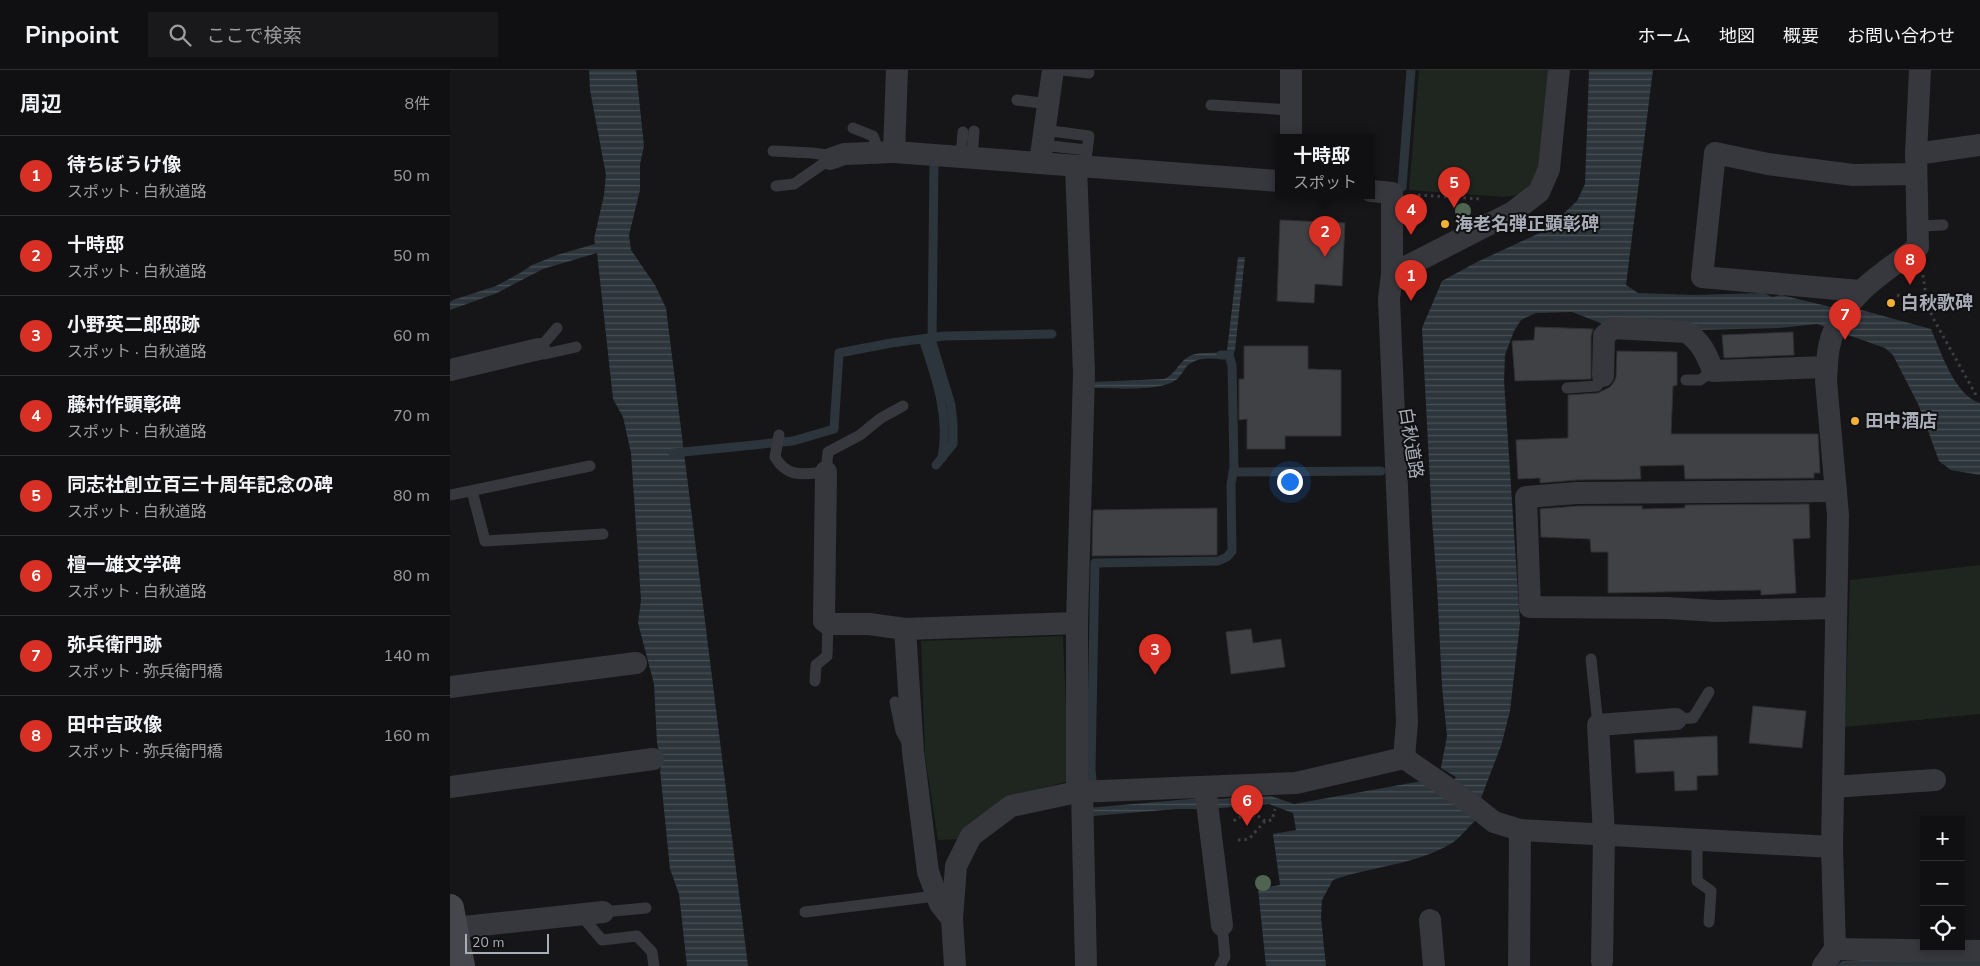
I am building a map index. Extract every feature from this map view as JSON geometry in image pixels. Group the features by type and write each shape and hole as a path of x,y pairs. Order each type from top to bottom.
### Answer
{"street":[{"path":"886,152 897,70"},
{"path":"1042,146 1053,70"},
{"path":"1291,70 1291,134"},
{"path":"1392,274 1512,212 1539,192 1549,169 1559,70"},
{"path":"1920,70 1916,164 1918,237 1855,296 1833,331 1827,367 1826,381 1838,515 1829,957 1980,951"},
{"path":"1855,296 1702,277 1715,153 1768,164 1853,175 1916,164 1980,145"},
{"path":"833,158 844,154 886,152 967,157 1042,146 1083,161 1275,181"},
{"path":"1083,161 1084,372 1077,623 1086,966"},
{"name":"白秋道路","path":"1382,192 1392,274 1388,299 1407,722 1404,758"},
{"path":"1603,376 1604,336 1613,328 1686,332 1694,337 1704,349 1713,371 1827,367"},
{"path":"450,370 538,348"},
{"path":"826,472 824,621 828,624 869,624 905,629 1077,623"},
{"path":"1836,491 1577,494 1526,497 1530,607 1658,608 1716,611 1836,608"},
{"path":"905,629 913,752 928,872 940,904 952,919"},
{"path":"450,687 636,663"},
{"path":"1602,961 1604,835 1598,725 1676,719"},
{"path":"955,966 952,919 956,866 971,836 1011,806 1080,792 1296,783 1404,758 1494,822 1520,830 1832,847"},
{"path":"450,787 653,759"},
{"path":"1833,787 1935,780"},
{"path":"1205,787 1222,925"},
{"path":"1518,966 1520,830"},
{"path":"461,966 452,918 603,912"},
{"path":"1430,920 1434,966"}],"lane":[{"path":"1062,70 1089,73"},
{"path":"1017,100 1049,104"},
{"path":"1212,106 1291,110"},
{"path":"853,128 873,136 886,152"},
{"path":"967,157 969,132"},
{"path":"1042,146 1089,136 1083,161"},
{"path":"773,151 812,152 833,158"},
{"path":"776,186 794,184 833,158"},
{"path":"1918,237 1943,225"},
{"path":"557,328 538,348 545,354 576,347"},
{"path":"1686,380 1700,380 1713,371"},
{"path":"1567,388 1597,386 1603,376"},
{"path":"780,435 775,457 781,467 792,473 826,472 828,452 860,435 881,418 903,406"},
{"path":"450,495 590,466"},
{"path":"472,491 485,541 603,534"},
{"path":"815,681 816,665 828,656 828,624"},
{"path":"1591,659 1598,725"},
{"path":"1676,719 1693,718 1709,692"},
{"path":"895,702 901,731 913,752"},
{"path":"1697,840 1697,881 1711,891 1709,922"},
{"path":"805,912 936,896"},
{"path":"603,912 646,908"},
{"path":"580,914 602,940 637,936 652,952 654,966"},
{"path":"1220,966 1225,957 1222,925"}],"path":[{"path":"1382,192 1528,202"},
{"path":"1918,237 1927,304 1976,395 1980,396"},
{"path":"1894,294 1927,304"},
{"path":"1228,827 1238,817 1257,814 1265,820"}],"shaded area":[{"path":"589,70 636,70 644,146 640,164 640,190 629,235 631,250 655,285 666,308 748,966 687,966 679,894 670,869 660,770 662,764 657,743 654,684 638,623 641,600 631,453 623,417 613,399 597,253 543,269 497,293 450,310 450,302 453,300 496,286 532,265 557,255 595,244 594,239 604,195 606,175 590,90"},
{"path":"1419,70 1552,70 1541,168 1524,194 1504,197 1409,190"},
{"path":"1589,70 1653,70 1626,285 1638,293 1694,295 1764,293 1772,297 1781,295 1831,307 1843,305 1931,329 1944,361 1956,383 1971,399 1980,403 1980,475 1951,470 1939,461 1919,406 1893,355 1885,348 1817,324 1779,328 1693,330 1611,327 1572,312 1536,313 1521,320 1514,331 1505,355 1504,380 1520,623 1510,711 1501,746 1481,798 1471,812 1475,821 1455,841 1424,856 1333,880 1322,900 1321,918 1326,966 1266,966 1258,889 1280,885 1273,834 1296,830 1293,813 1269,804 1092,816 1096,966 1087,808 1202,798 1220,799 1271,796 1294,804 1422,781 1444,795 1456,777 1441,768 1447,736 1442,687 1422,328 1442,281 1477,262 1546,230 1577,201 1585,184"},
{"path":"1238,257 1245,257 1235,350 1232,358 1201,359 1189,365 1176,380 1159,386 1147,388 1092,388 1091,382 1164,379 1171,375 1192,355 1227,351"},
{"path":"1980,565 1980,714 1845,727 1850,580"},
{"path":"1063,636 1069,781 1010,796 957,839 938,840 925,756 921,641"},
{"path":"1842,961 1980,961 1980,966 1836,966"}],"building":[{"path":"1280,220 1345,223 1342,286 1315,284 1314,303 1277,301"},
{"path":"1535,327 1593,329 1591,336 1591,379 1515,381 1512,341 1534,340"},
{"path":"1793,332 1794,355 1724,358 1722,335"},
{"path":"1244,346 1308,346 1308,369 1341,370 1341,436 1285,436 1285,449 1247,449 1247,419 1239,420 1239,379 1244,379"},
{"path":"1617,351 1677,352 1677,385 1673,386 1671,434 1818,434 1820,473 1814,473 1814,478 1685,479 1684,465 1640,466 1641,479 1577,480 1540,483 1540,478 1518,479 1516,440 1568,438 1568,395 1598,393 1610,387 1616,377"},
{"path":"1809,504 1810,538 1793,539 1796,593 1761,595 1761,590 1608,593 1608,552 1591,552 1590,539 1541,537 1540,509 1578,506 1642,506 1642,509 1685,508 1685,505"},
{"path":"1217,508 1217,555 1092,556 1093,510"},
{"path":"1251,629 1253,643 1281,639 1285,667 1231,674 1226,632"},
{"path":"1753,706 1806,711 1802,748 1749,743"},
{"path":"1717,736 1718,775 1697,776 1697,790 1675,791 1674,771 1636,773 1634,740"}],"waterway":[{"path":"1402,187 1411,70"},
{"path":"934,162 932,342 951,405 953,424 953,444 936,465"},
{"path":"673,453 793,441 834,429 839,353 891,343 944,336 1052,334"},
{"path":"923,339 933,368 943,412 944,443 942,458"},
{"path":"1092,780 1095,563 1218,561 1227,557 1232,551 1231,484 1234,467 1232,365 1229,355 1221,355"},
{"path":"1233,472 1381,471"}],"place":[{"name":"同志社創立百三十周年記念の碑","path":"1454,208"},
{"name":"海老名弾正顕彰碑","path":"1445,224"},
{"name":"藤村作顕彰碑","path":"1411,235"},
{"name":"十時邸","path":"1325,257"},
{"name":"田中吉政像","path":"1910,285"},
{"name":"待ちぼうけ像","path":"1411,301"},
{"name":"白秋歌碑","path":"1891,303"},
{"name":"弥兵衛門跡","path":"1845,340"},
{"name":"田中酒店","path":"1855,421"},
{"name":"小野英二郎邸跡","path":"1155,675"},
{"name":"檀一雄文学碑","path":"1247,826"}]}
